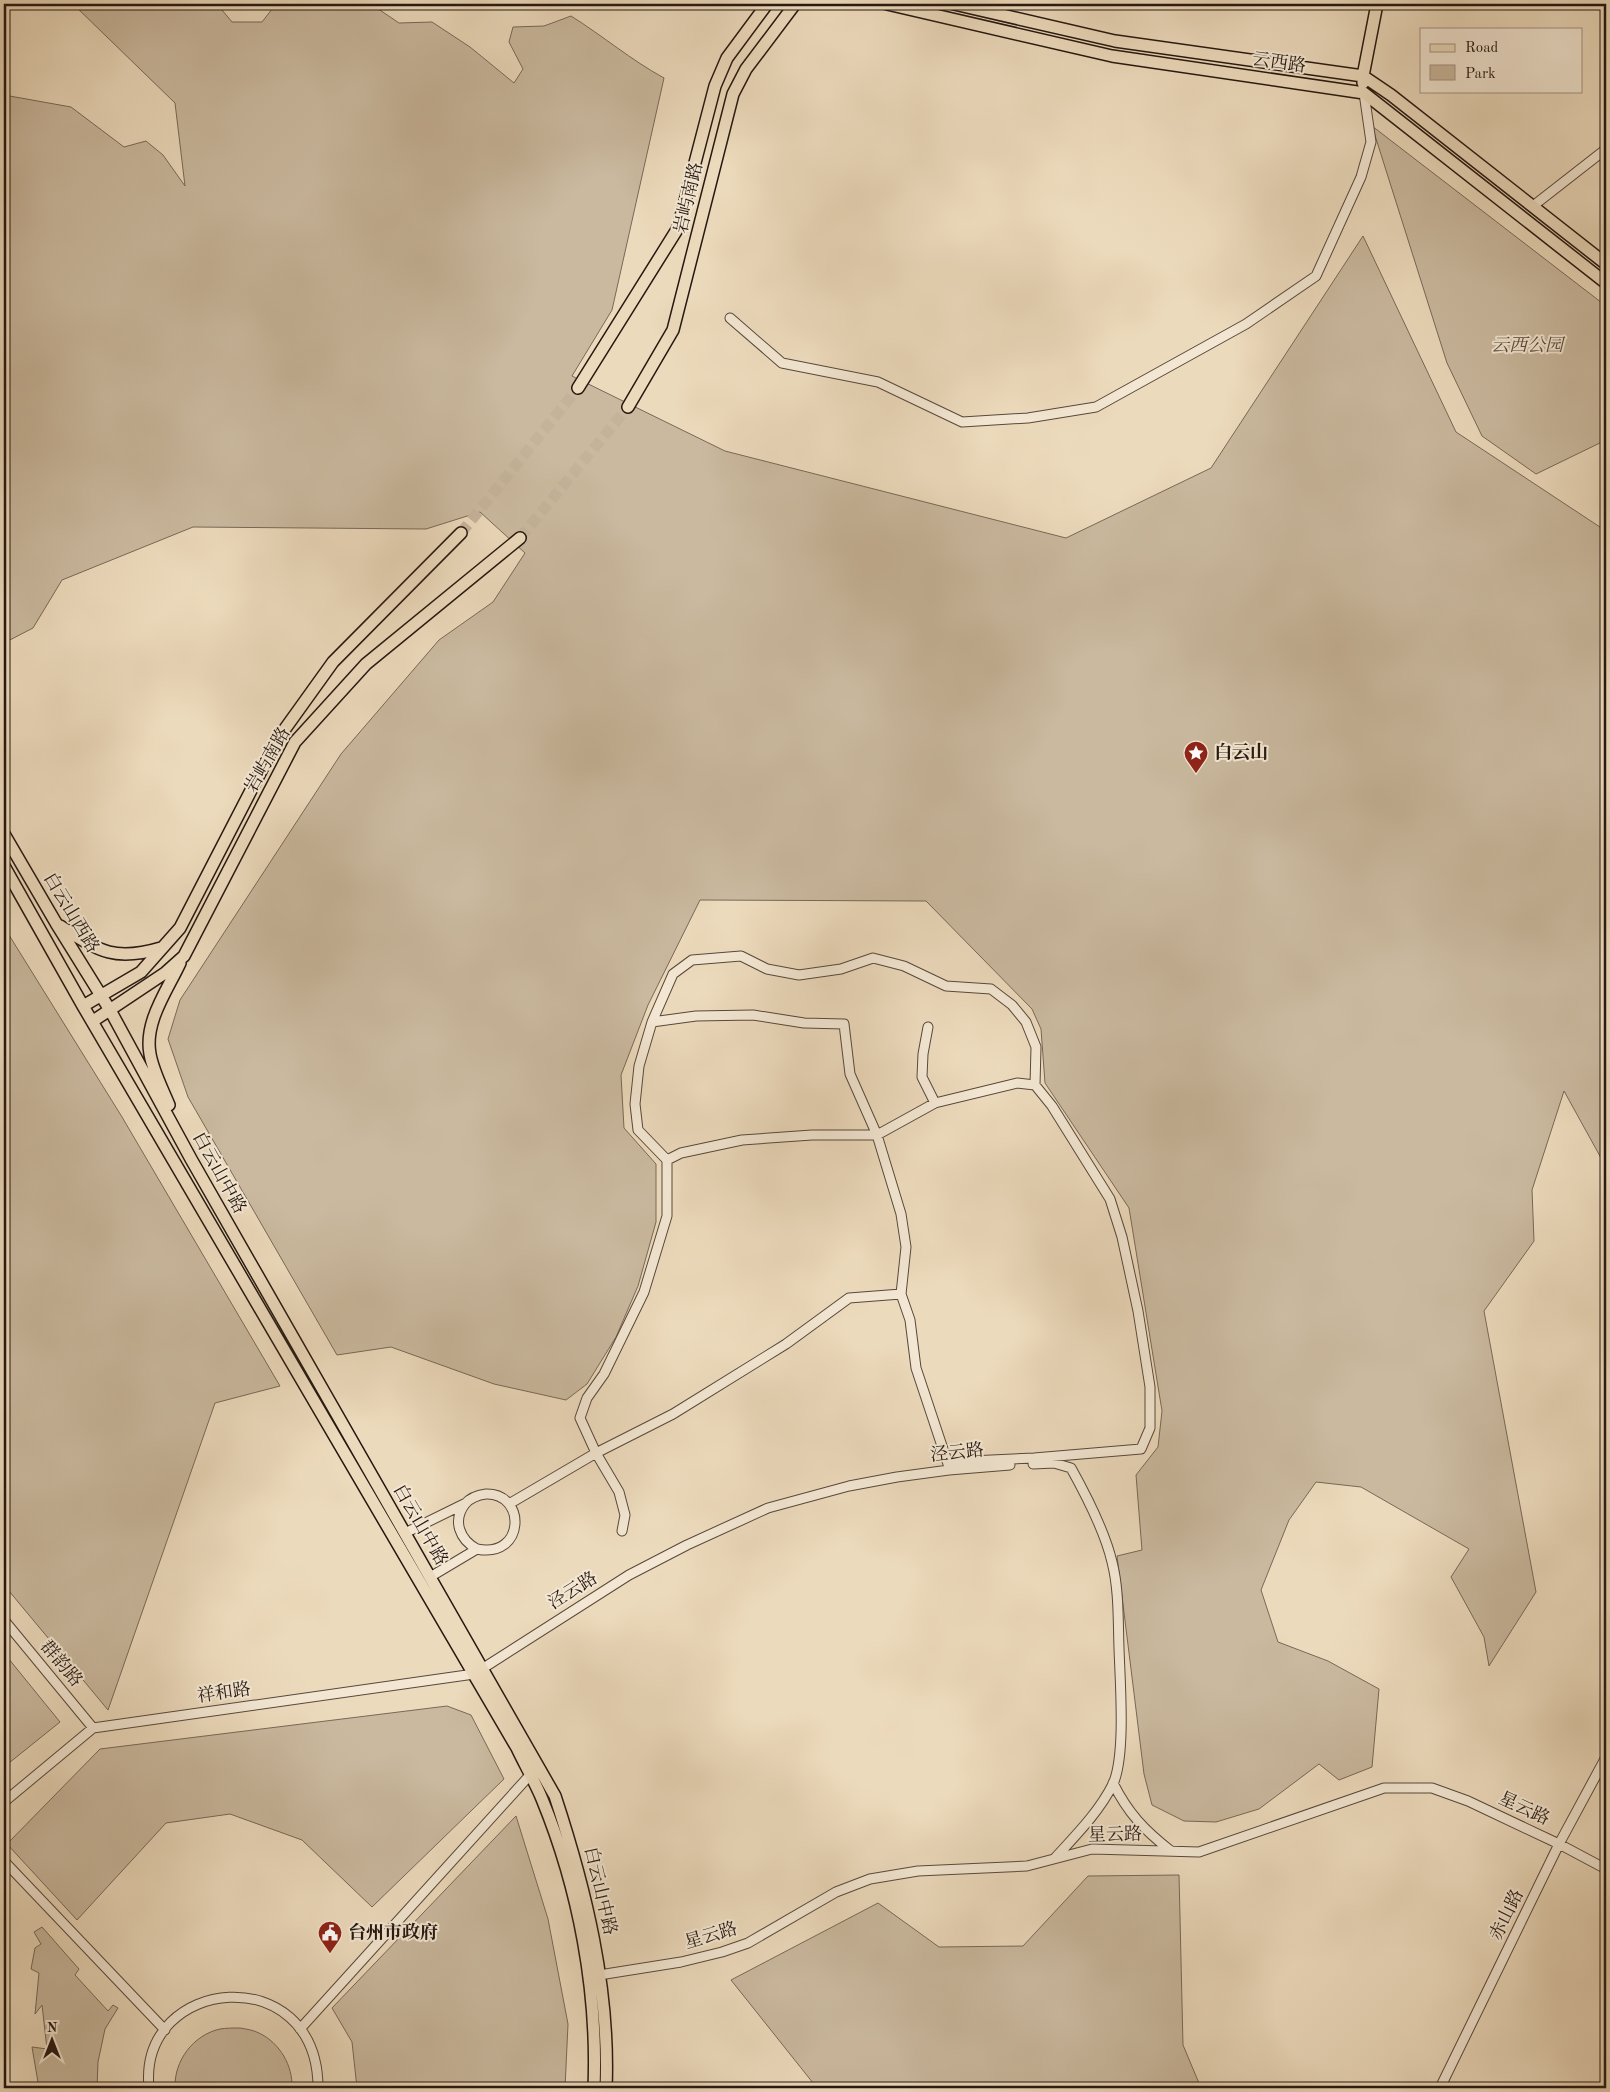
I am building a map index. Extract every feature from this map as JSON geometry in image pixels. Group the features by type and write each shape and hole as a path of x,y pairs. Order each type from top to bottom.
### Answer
{"main road":[{"name":"岩屿南路","path":"578,388 678,228 715,86 726,58 767,4"},
{"name":"岩屿南路","path":"628,407 673,330 733,94 746,69 795,4"},
{"name":"云西路","path":"887,4 1112,56 1364,93 1606,283"},
{"name":"云西路","path":"954,4 1115,41 1363,76 1391,95 1606,264"},
{"path":"1364,93 1363,76 1377,4"},
{"name":"岩屿南路","path":"84,1006 141,972 180,928 277,740 296,711 333,662 461,533"},
{"name":"岩屿南路","path":"93,1021 165,973 184,956 295,742 366,664 520,538"},
{"name":"白云山西路","path":"4,834 110,1010"},
{"name":"白云山西路","path":"4,866 93,1021"},
{"path":"56,923 92,947 107,953 123,955 142,954 162,948"},
{"path":"184,956 156,1012 149,1037 154,1069 191,1160"},
{"name":"白云山中路","path":"110,1010 191,1160 430,1577 542,1799 565,1866 585,1945 592,2021 594,2088"},
{"name":"白云山中路","path":"93,1021 478,1671 555,1796 574,1853 600,1975 606,2032 606,2088"}],"street":[{"path":"730,318 782,362 878,382 962,422 1028,418 1096,407 1246,324 1316,276 1361,177 1371,142 1364,93"},
{"path":"1533,206 1606,149"},
{"path":"622,1530 625,1515 619,1492 596,1453 580,1418 587,1398 604,1374 644,1292 667,1216 667,1160 638,1130 635,1104 639,1066 652,1022 673,974 692,960 741,956 767,969 800,975 841,969 873,958 904,966 946,986 991,990 1012,1005 1026,1022 1036,1047 1035,1085 1052,1106 1110,1199 1119,1228 1138,1311 1150,1387 1150,1428 1141,1449 949,1466 916,1368 910,1320 901,1294 906,1247 901,1214 877,1135 850,1074 844,1024 804,1023 753,1015 696,1016 652,1022"},
{"path":"928,1027 923,1054 922,1077 936,1103"},
{"path":"667,1160 681,1153 742,1140 812,1135 877,1135 936,1103 1017,1083 1035,1085"},
{"path":"509,1504 596,1453 673,1414 786,1344 849,1298 901,1294"},
{"name":"泾云路","path":"478,1671 629,1575 687,1544 768,1508 849,1486 949,1466 1054,1463 1071,1468 1088,1499 1112,1561 1117,1595 1121,1702 1119,1760 1113,1782 1089,1820 1055,1858"},
{"path":"405,1533 483,1494 502,1498 514,1512 515,1530 511,1539 504,1546 496,1550 477,1550 469,1545 462,1538 458,1520 461,1510 466,1503"},
{"path":"430,1577 477,1550"},
{"name":"群韵路","path":"4,1620 94,1728"},
{"name":"祥和路","path":"94,1728 478,1671"},
{"path":"4,1802 94,1728"},
{"name":"赤山路","path":"1440,2088 1559,1844 1606,1757"},
{"path":"300,2029 530,1775"},
{"path":"1113,1782 1130,1812 1147,1832 1171,1851"},
{"name":"星云路","path":"588,1977 680,1962 722,1952 748,1943 836,1892 870,1879 918,1871 1027,1866 1092,1849 1199,1852 1384,1788 1432,1788 1468,1801 1559,1844 1606,1869"},
{"path":"4,1860 165,2030"},
{"path":"149,2088 149,2071 152,2056 165,2030 176,2018 195,2006 217,1998 232,1996 263,2002 290,2017 309,2042 315,2057 318,2088"}],"green space":[{"path":"73,4 217,4 232,22 262,22 276,4 371,4 399,23 432,22 470,47 514,83 523,69 509,42 513,27 544,26 571,16 640,64 664,78 612,310 572,376 725,451 1066,538 1211,468 1363,236 1456,432 1606,531 1606,1167 1564,1091 1532,1190 1534,1241 1484,1311 1536,1592 1489,1666 1484,1637 1451,1577 1469,1549 1361,1487 1316,1482 1289,1520 1261,1590 1278,1642 1328,1661 1379,1689 1372,1767 1339,1780 1319,1764 1259,1809 1216,1822 1184,1821 1152,1805 1144,1774 1117,1556 1142,1550 1136,1475 1158,1447 1162,1411 1129,1208 1045,1083 1041,1029 1032,1009 926,901 700,900 648,1005 621,1075 624,1128 656,1164 656,1222 638,1286 616,1337 587,1384 566,1400 494,1384 391,1347 337,1355 188,1097 168,1039 180,1000 341,754 439,640 493,602 525,553 480,512 426,529 193,527 62,580 33,628 4,643 4,95 71,107 124,147 146,141 163,155 185,186 175,103"},
{"name":"云西公园","path":"1372,126 1606,306 1606,440 1536,474 1482,436 1447,363"},
{"path":"4,927 122,1117 280,1386 215,1403 108,1710 4,1585"},
{"path":"4,1653 60,1722 4,1767"},
{"path":"447,1706 471,1715 504,1779 372,1907 302,1840 230,1814 166,1823 77,1920 7,1844 100,1749"},
{"path":"516,1816 548,1919 568,2024 565,2088 357,2088 352,2042 332,2008"},
{"path":"1179,1875 1183,2045 1201,2088 817,2088 731,1980 878,1903 939,1947 1023,1946 1088,1876"},
{"path":"42,1927 79,1969 75,1975 108,2011 113,2005 118,2008 105,2029 98,2062 97,2088 39,2088 32,2047 47,2049 42,2005 35,2014 39,1973 31,1969 35,1948 41,1944 34,1932"},
{"path":"240,2028 259,2033 279,2049 288,2064 292,2088 175,2088 178,2068 187,2051 194,2043 210,2032"}],"tunnel":[{"path":"461,533 578,388"},
{"path":"520,538 628,407"}],"place":[{"name":"白云山","path":"1196,774"},
{"name":"台州市政府","path":"330,1954"}]}
